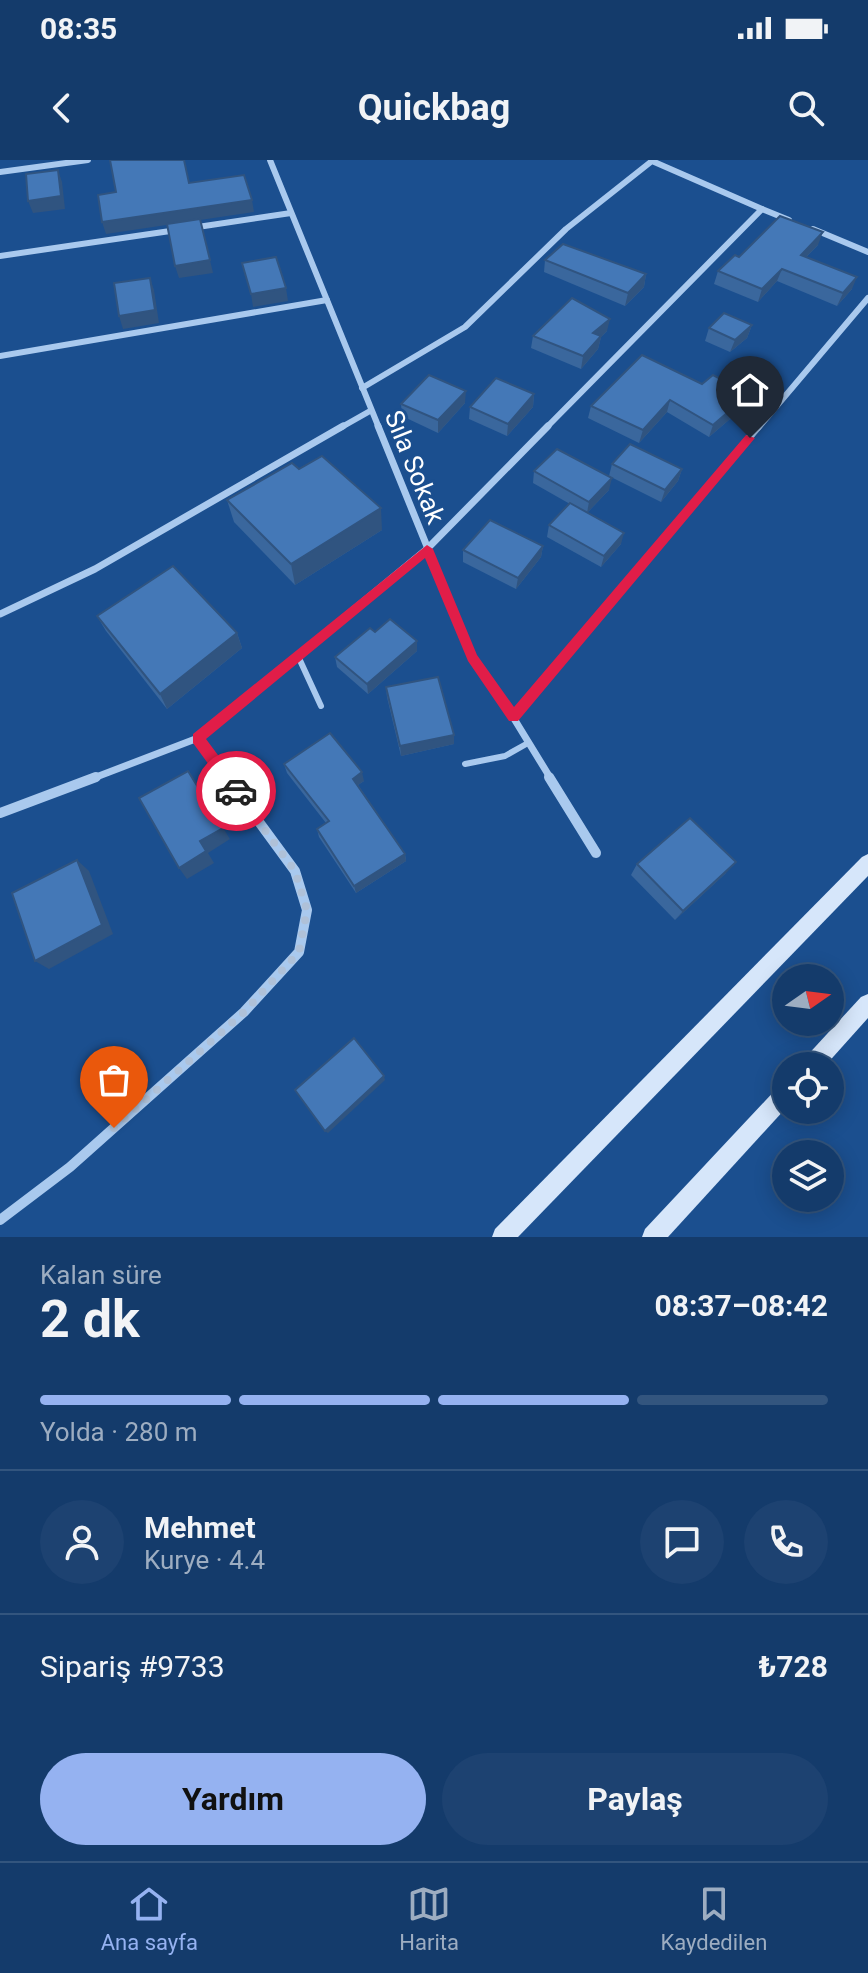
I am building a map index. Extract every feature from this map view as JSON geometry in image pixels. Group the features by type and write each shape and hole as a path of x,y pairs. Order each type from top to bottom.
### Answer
{"main road":[{"path":"503,1237 868,863"},
{"path":"824,1052 868,1004"},
{"path":"653,1237 772,1108"}],"street":[{"path":"0,172 88,160"},
{"name":"Sıla Sokak","path":"270,160 472,657 513,717 596,853"},
{"path":"362,388 465,327 566,229 652,161 868,252"},
{"path":"0,813 198,738 427,549 762,209"},
{"path":"0,256 291,213"},
{"path":"513,717 868,298"},
{"path":"0,356 327,300"},
{"path":"0,614 95,569 370,411"},
{"path":"0,1220 70,1167 244,1012 299,952 307,910 295,871 198,738"}],"lane":[{"path":"298,656 321,706"},
{"path":"465,764 505,756 528,743"}],"building":[{"path":"110,160 184,160 189,183 244,175 252,200 102,222 98,195 116,192"},
{"path":"58,170 61,196 28,201 26,174"},
{"path":"780,216 823,232 801,255 857,277 843,293 782,269 762,289 718,271 735,255 739,257"},
{"path":"200,219 210,260 175,266 167,224"},
{"path":"563,244 646,274 628,293 545,260"},
{"path":"276,257 286,288 251,294 242,263"},
{"path":"150,278 155,310 119,316 114,283"},
{"path":"572,298 610,319 593,333 601,336 583,356 533,336"},
{"path":"724,313 752,325 735,340 709,328"},
{"path":"642,355 702,384 713,375 749,394 713,425 670,400 643,430 591,406"},
{"path":"429,375 466,391 438,420 401,404"},
{"path":"496,378 534,394 508,424 470,407"},
{"path":"630,444 682,469 665,490 612,464"},
{"path":"557,449 612,478 589,502 534,471"},
{"path":"322,456 381,508 291,564 227,500 292,463 299,469"},
{"path":"570,503 624,533 604,556 549,525"},
{"path":"490,520 543,546 518,578 463,550"},
{"path":"173,566 237,633 160,694 97,616"},
{"path":"390,619 417,641 367,684 335,657 370,628 375,632"},
{"path":"438,677 454,735 400,746 386,687"},
{"path":"330,733 362,772 353,779 405,854 354,886 317,829 329,821 284,764"},
{"path":"188,771 223,828 200,841 206,851 179,868 139,798"},
{"path":"690,818 736,862 683,911 637,864"},
{"path":"77,860 102,925 35,961 12,893"},
{"path":"354,1038 384,1076 325,1131 295,1090"}],"way so far":[{"path":"114,1128 244,1012 299,952 307,910 295,871 236,791"}],"route":[{"path":"236,791 198,738 427,549 472,657 513,717 750,438"}]}
